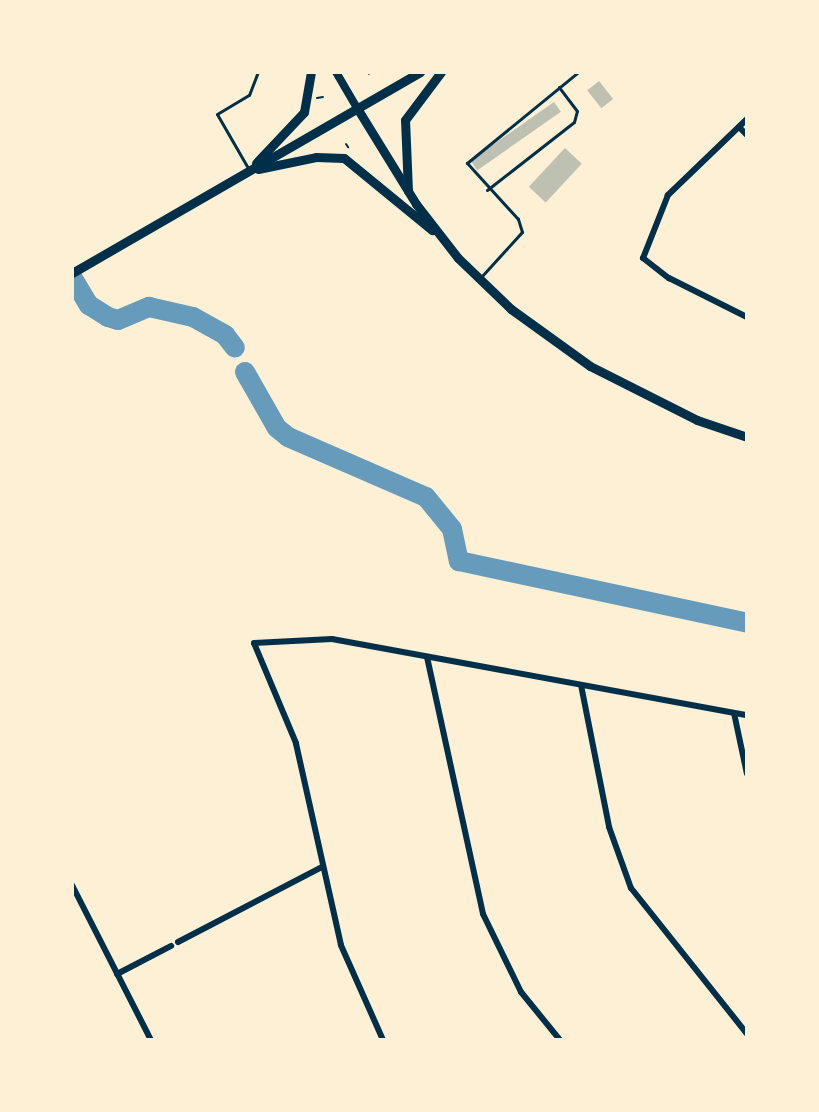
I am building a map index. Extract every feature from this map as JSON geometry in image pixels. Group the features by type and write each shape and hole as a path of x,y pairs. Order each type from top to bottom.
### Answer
{"main road":[{"path":"250,171 304,112 311,72"},
{"path":"72,273 420,72"},
{"path":"408,193 405,120 441,72"},
{"path":"357,108 408,193 479,280 590,366 697,420 747,437"},
{"path":"250,171 316,157 344,158 442,237"}],"street":[{"path":"336,72 357,108"},
{"path":"747,119 668,195 643,258 669,278 747,317"},
{"path":"739,127 747,135"},
{"path":"383,1040 341,945 296,743 254,643 332,639 747,715"},
{"path":"427,657 483,914 521,992 560,1040"},
{"path":"580,685 609,826 631,888 747,1034"},
{"path":"734,713 747,774"},
{"path":"178,942 322,867"},
{"path":"72,885 151,1040"},
{"path":"117,974 171,946"}],"lane":[{"path":"250,171 217,114 249,95 258,72"},
{"path":"479,280 522,232 518,219 469,170 470,158 578,72"},
{"path":"487,190 574,122 577,111 559,87"}],"path":[{"path":"345,144 351,146"}],"building":[{"path":"599,81 613,99 601,108 587,90"},
{"path":"554,102 561,112 477,170 470,161"},
{"path":"565,148 582,164 546,202 529,187"}],"waterway":[{"path":"72,277 89,305 108,317 118,320 149,307 193,317 225,335 235,348"},
{"path":"245,372 277,428 288,437 426,497 452,529 459,561 747,623"}]}
